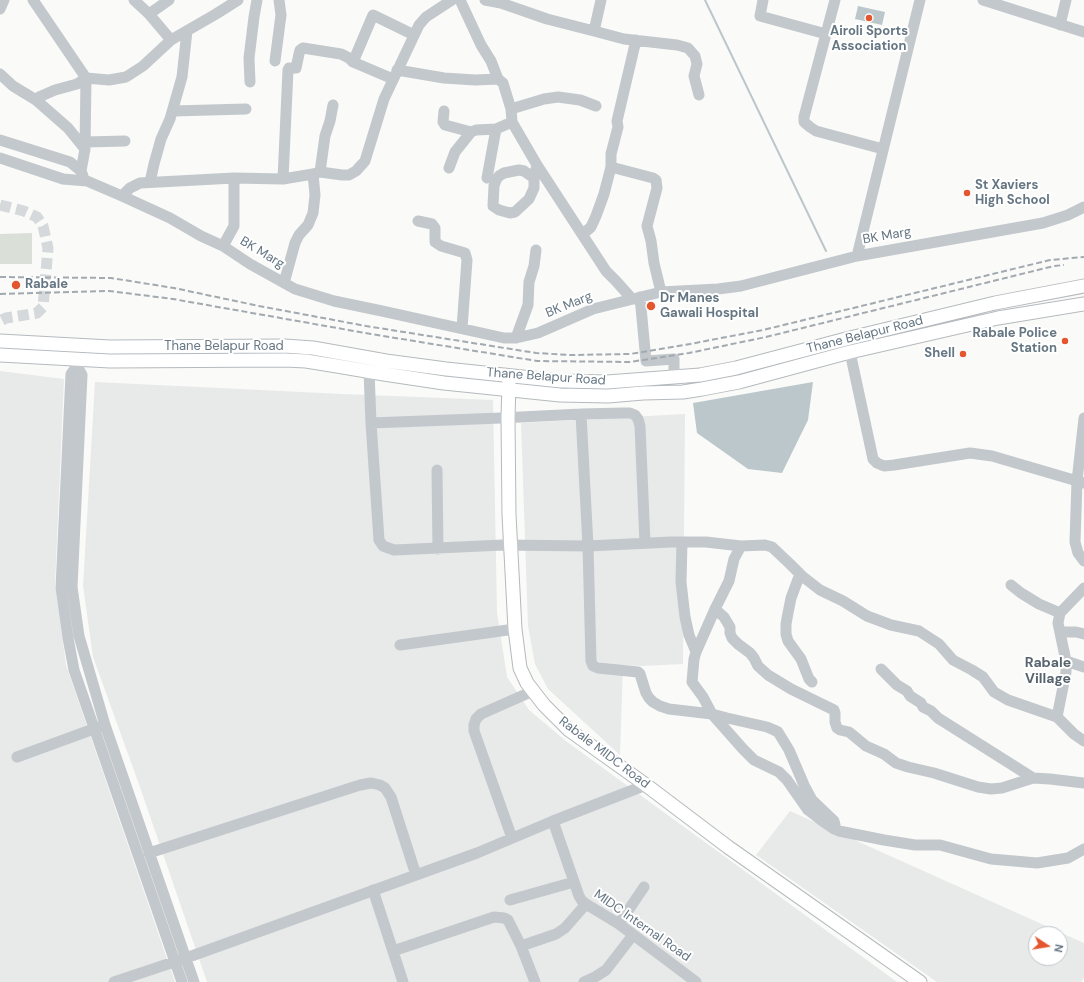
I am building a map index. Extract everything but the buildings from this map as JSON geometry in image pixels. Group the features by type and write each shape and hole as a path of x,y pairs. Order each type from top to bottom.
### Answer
{"main road":[{"name":"Thane Belapur Road","path":"0,341 110,347 306,347 414,365 506,376 575,382 607,382 700,376 995,303 1084,286"},
{"name":"Thane Belapur Road","path":"0,355 77,363 285,360 312,362 420,380 575,396 608,396 683,392 739,382 850,352 998,318 1084,304"},
{"name":"Rabale MIDC Road","path":"506,376 504,389 504,418 509,515 507,545 511,629 520,668 527,683 529,692 544,705 566,732 695,827 841,931 908,982"},
{"name":"Rabale MIDC Road","path":"841,931 920,982"}],"street":[{"path":"0,9 4,0"},
{"path":"33,0 86,78 85,145 81,171"},
{"path":"134,0 149,14 171,40"},
{"path":"149,14 169,0"},
{"path":"36,100 54,90 77,84 86,78 109,80 126,76 143,66 171,40 238,0"},
{"path":"250,82 250,58 257,0"},
{"path":"275,61 281,15 279,0"},
{"path":"122,196 130,188 150,182 234,178 283,179 317,173 349,175 356,171 365,161 384,99 419,25 426,17 452,0"},
{"path":"460,0 481,45 491,61 498,79 503,83 511,109 512,122 537,165 606,271 636,298 646,361 674,359 674,378"},
{"path":"485,0 518,5 547,19 594,32 624,39 677,45 688,48 695,56 697,64 694,76 700,94"},
{"path":"594,32 601,0"},
{"path":"763,0 760,16 826,34"},
{"path":"857,256 920,0"},
{"path":"983,0 1084,32"},
{"path":"1060,25 1066,0"},
{"path":"832,3 826,34 804,117 804,122 816,131 884,149"},
{"path":"353,62 373,15 414,35"},
{"path":"150,182 161,139 173,111 182,78 187,31"},
{"path":"583,234 591,227 604,194 611,166 611,154 636,40"},
{"path":"283,179 288,68 296,68 300,50 303,48 341,54 353,62 395,75 475,80 498,79"},
{"path":"0,74 13,86 36,100 85,145"},
{"path":"511,109 544,99 558,97 580,100 596,106"},
{"path":"284,283 295,243 299,235 308,225 313,213 317,173 333,105"},
{"path":"173,111 246,109"},
{"path":"444,111 444,124 471,132"},
{"path":"449,168 455,152 471,132 476,130 496,129 512,122"},
{"path":"487,178 496,129"},
{"path":"0,140 70,162 81,171 87,181"},
{"path":"85,145 125,140"},
{"name":"BK Marg","path":"0,158 63,179 87,181 122,196 170,218 201,236 223,246 250,264 295,289 334,301 504,338 516,338 538,333 593,310 661,292 718,289 741,286 857,256 1043,223 1068,215 1084,207"},
{"path":"534,178 537,165"},
{"path":"611,166 656,180 657,188 647,226 661,292"},
{"path":"223,246 234,226 234,178"},
{"path":"418,221 432,224 435,228 435,242 441,246 465,253 468,260 462,328"},
{"path":"516,338 528,305 529,282 534,266 536,250"},
{"path":"850,352 873,459 877,463 884,466 894,465 970,453 992,456 1080,482"},
{"path":"77,363 70,374 61,588 74,637 149,853 181,960 182,982"},
{"path":"77,363 82,374 72,587 74,670 94,729 181,960 194,982"},
{"path":"369,372 379,540 382,546 394,550 507,545 588,546 706,542 741,546 764,545 772,547 800,574 820,590 843,601 867,616 891,625 919,631 939,644 953,660 983,677 994,692 1008,700 1057,717 1074,734 1084,741"},
{"path":"371,423 581,414 623,413 635,415 640,426 645,543"},
{"path":"581,414 588,546 591,661 593,666 604,669 638,672 649,698 660,706 669,709 712,714 767,727 778,732 789,750 812,800 834,821 834,829"},
{"path":"1084,418 1075,542 1078,553 1084,561"},
{"path":"437,470 438,549"},
{"path":"63,542 74,543"},
{"path":"682,542 681,582 685,617 689,635 696,652"},
{"path":"741,546 734,559 729,581 696,652 692,682 703,697 712,714 743,749 754,760 779,772 787,780 813,815 839,831 915,845 940,845 991,859 1037,863 1068,858 1084,849"},
{"path":"800,574 789,606 786,634 788,641 801,659 809,679 812,682"},
{"path":"1011,584 1021,593 1060,613"},
{"path":"1057,717 1066,672 1066,661 1058,623 1060,613 1084,588"},
{"path":"715,609 730,627 732,638 750,653 758,666 791,689 834,710 837,728 849,732 866,746 884,754 896,763 978,787 991,789 1002,788 1033,778 1050,778 1084,784"},
{"path":"400,645 511,629"},
{"path":"1060,632 1076,632 1084,634"},
{"path":"1066,661 1084,667"},
{"path":"881,669 897,685 938,718 1033,778"},
{"path":"512,838 474,731 474,724 476,719 481,714 529,692"},
{"path":"17,757 105,725"},
{"path":"149,853 360,785 371,783 385,788 391,797 416,875"},
{"path":"114,982 181,960 477,853 553,821 642,787"},
{"name":"MIDC Internal Road","path":"553,821 579,896 586,904 618,924 696,982"},
{"path":"510,900 574,882"},
{"path":"618,924 644,887"},
{"path":"372,890 403,982"},
{"path":"521,946 556,934 565,928 586,904"},
{"path":"393,951 494,917 504,918 508,920 521,946 535,982"},
{"path":"584,982 594,978 606,970 633,935"}],"shaded area":[{"path":"858,6 885,12 882,25 855,19"},
{"path":"32,233 32,264 0,264 0,234"},
{"path":"0,371 64,379 55,585 66,665 175,982 0,982"},
{"path":"95,382 493,400 497,613 507,677 529,710 566,741 897,982 207,982 141,790 93,657 83,586"},
{"path":"813,382 808,420 782,473 748,469 697,433 693,403"},
{"path":"685,414 683,664 641,666 623,665 620,755 548,689 535,664 528,626 521,423"},
{"path":"790,811 1046,926 1028,926 1028,966 1068,966 1068,936 1084,943 1084,978 1081,982 937,982 756,855"}],"waterway":[{"path":"705,0 826,251"}],"tunnel":[{"path":"0,205 24,211 37,217 43,226 48,248 43,307 37,313 6,318 0,321"}],"railway":[{"path":"0,277 111,278 174,288 366,326 536,353 571,355 630,354 763,330 1050,260 1084,257"},
{"path":"0,294 109,291 173,299 371,334 537,361 630,362 689,353 766,337 1054,266 1064,265"}],"place":[{"name":"Airoli Sports Association","path":"869,18"},
{"name":"St Xaviers High School","path":"967,193"},
{"name":"Rabale","path":"16,285"},
{"name":"Dr Manes Gawali Hospital","path":"651,306"},
{"name":"Rabale Police Station","path":"1065,341"},
{"name":"Shell","path":"963,354"}],"district":[{"name":"Rabale Village","path":"1048,672"}]}
